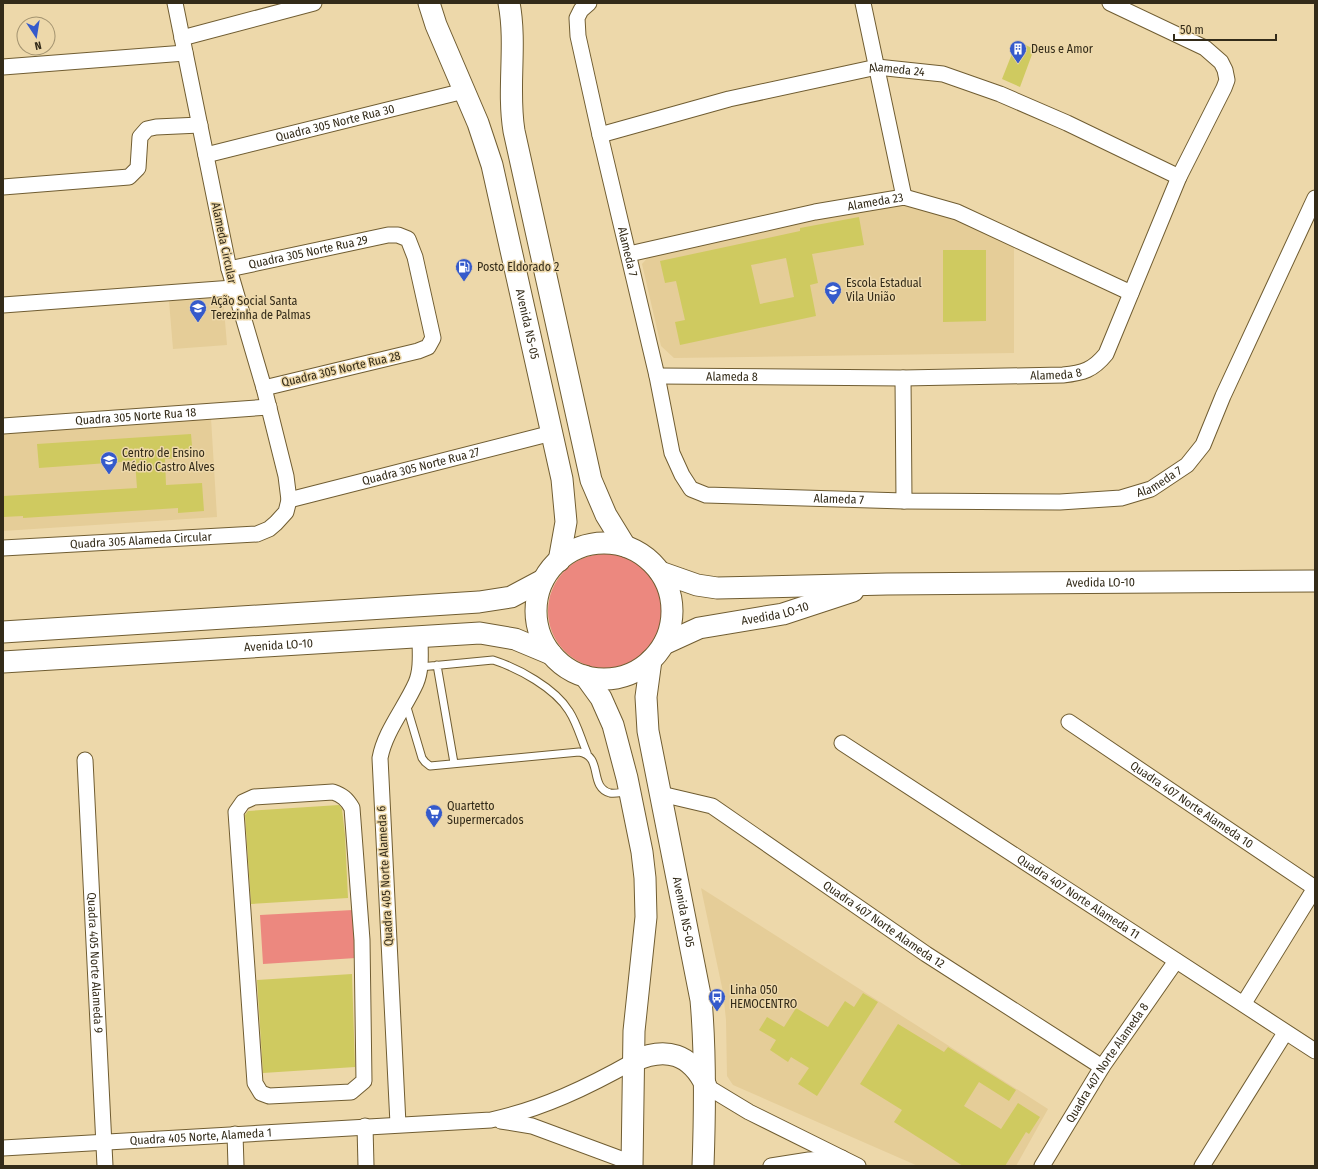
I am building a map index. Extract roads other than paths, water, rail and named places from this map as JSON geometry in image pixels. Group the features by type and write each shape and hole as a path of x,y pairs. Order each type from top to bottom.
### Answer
{"street":[{"name":"Alameda Circular","path":"175,3 229,270 269,407 286,476 289,500"},
{"path":"182,38 314,3"},
{"name":"Avenida NS-05","path":"429,3 436,25 482,136 494,174 562,479 566,526 559,560"},
{"path":"509,3 512,32 510,109 514,131 591,480 606,515 625,546"},
{"name":"Alameda 7","path":"588,3 581,10 577,18 577,26 600,135 657,376 672,453 682,475 691,489 706,495 904,501 1060,502 1121,498 1151,489 1167,480 1187,465 1203,444 1309,223 1315,198"},
{"path":"863,3 904,197"},
{"name":"Alameda 8","path":"657,376 903,378 1063,375 1086,372 1099,363 1106,354 1179,177 1227,80 1225,70 1221,62 1205,48 1110,3"},
{"path":"3,67 185,53"},
{"name":"Alameda 24","path":"600,135 729,99 876,67 943,74 1000,94 1067,123 1179,177"},
{"name":"Quadra 305 Norte Rua 30","path":"206,155 464,91"},
{"path":"3,187 129,178 138,168 140,137 147,129 200,125"},
{"name":"Alameda 23","path":"629,254 815,212 904,197 957,212 1131,293"},
{"name":"Quadra 305 Norte Rua 29","path":"229,270 398,234 408,239 415,257 433,338 428,347 418,351"},
{"path":"3,305 234,288"},
{"name":"Quadra 305 Norte Rua 28","path":"264,388 418,351"},
{"path":"903,378 904,501"},
{"name":"Quadra 305 Norte Rua 18","path":"3,426 269,407"},
{"name":"Quadra 305 Norte Rua 27","path":"289,500 552,433"},
{"name":"Quadra 305 Alameda Circular","path":"3,548 257,534 269,529 276,523 286,512 289,500"},
{"name":"Avenida NS-05","path":"658,652 636,671 617,678 598,679 585,676 567,668 551,654 541,636 536,615 537,601 543,580 559,560 570,552 586,546 608,543 625,546 645,556 660,572 670,592 672,622 658,652 647,685 647,719 701,1000 705,1042 706,1086 703,1166"},
{"name":"Avedida LO-10","path":"660,572 689,583 711,588 887,584 1315,581"},
{"path":"3,632 479,602 511,597 543,580"},
{"name":"Avedida LO-10","path":"658,652 692,630 706,626 770,617 804,608 855,591 887,584"},
{"name":"Avenida LO-10","path":"3,662 480,633 492,634 525,642 551,654"},
{"name":"Quadra 405 Norte Alameda 6","path":"398,1124 380,758 386,739 416,682 420,667 420,637"},
{"name":"Avenida NS-05","path":"585,676 601,698 611,717 630,792 642,852 646,891 646,917 634,1031 634,1165"},
{"name":"Quadra 407 Norte Alameda 10","path":"1069,722 1315,888"},
{"name":"Quadra 407 Norte Alameda 11","path":"842,742 1176,961 1244,1003 1315,1051"},
{"name":"Quadra 405 Norte Alameda 9","path":"85,760 105,1166"},
{"path":"333,792 348,800 352,808 362,940 364,1082 351,1092 269,1096 261,1093 255,1083 241,894 236,812 243,802 254,797 333,792"},
{"name":"Quadra 407 Norte Alameda 12","path":"661,794 712,806 926,954 1102,1067"},
{"path":"1244,1003 1315,888"},
{"path":"362,940 388,938"},
{"name":"Quadra 407 Norte Alameda 8","path":"1042,1166 1102,1067 1176,961"},
{"path":"1202,1166 1285,1032"},
{"path":"490,1120 526,1112 570,1094 634,1061 653,1054 672,1053 683,1059 698,1072 706,1086 756,1116 852,1162"},
{"path":"490,1120 532,1126 634,1165"},
{"name":"Quadra 405 Norte, Alameda 1","path":"3,1148 398,1124 490,1120"},
{"path":"365,1126 366,1166"},
{"path":"235,1134 236,1166"},
{"path":"771,1166 809,1160 852,1162"}],"lane":[{"path":"420,667 493,660 505,663 542,684 568,709 587,753 592,759 598,782 604,790 611,793 630,792"},
{"path":"437,665 454,763"},
{"path":"405,702 425,762 430,766 454,763 491,762 579,752 587,753"}],"place":[{"name":"Deus e Amor","path":"1018,64"},
{"name":"Posto Eldorado 2","path":"464,282"},
{"name":"Escola Estadual Vila União","path":"833,305"},
{"name":"Ação Social Santa Terezinha de Palmas","path":"198,323"},
{"name":"Centro de Ensino Médio Castro Alves","path":"109,475"},
{"name":"Quartetto Supermercados","path":"434,828"},
{"name":"Linha 050 HEMOCENTRO","path":"717,1012"}]}
